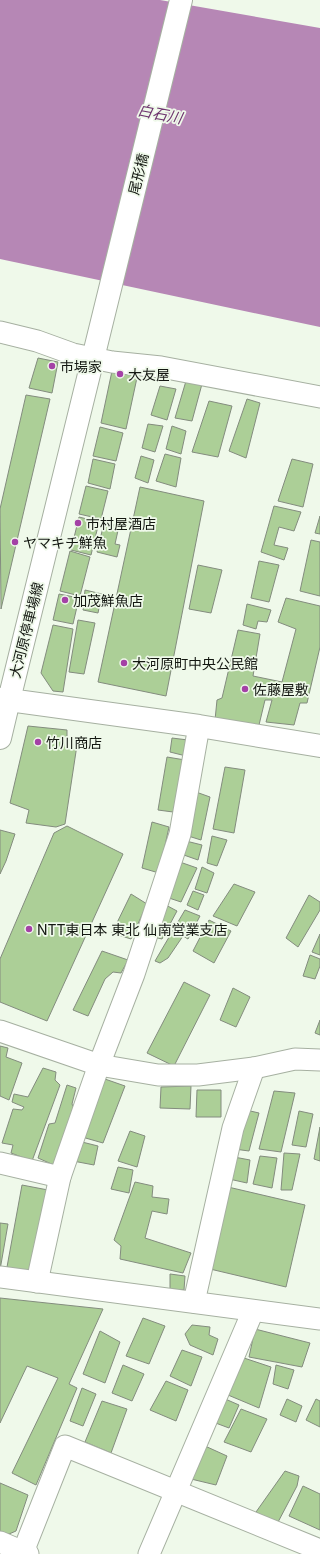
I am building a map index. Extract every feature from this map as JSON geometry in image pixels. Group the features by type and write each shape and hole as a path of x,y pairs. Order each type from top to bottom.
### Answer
{"main road":[{"name":"尾形橋","path":"94,354 181,0"},
{"name":"大河原停車場線","path":"0,738 4,699 94,354"},
{"path":"4,699 199,726 320,746"}],"street":[{"path":"0,332 37,341 73,354 94,354 112,362 161,367 320,397"},
{"path":"37,1282 60,1177 99,1065 134,974 180,834 199,726"},
{"path":"0,1031 99,1065 158,1075 198,1075 254,1068 295,1059 320,1060"},
{"path":"194,1302 233,1128 254,1068"},
{"path":"0,1162 60,1177"},
{"path":"0,1277 320,1319"},
{"path":"149,1554 253,1311"},
{"path":"0,1542 25,1553 65,1446 320,1550"}],"water":[{"name":"白石川","path":"0,0 160,0 320,28 320,327 0,259"}],"building":[{"path":"38,358 58,362 52,393 29,388"},
{"path":"112,371 138,373 126,429 101,423"},
{"path":"186,381 202,384 192,421 175,418"},
{"path":"160,386 176,389 167,420 151,415"},
{"path":"26,395 50,399 1,609 0,509"},
{"path":"247,399 260,403 246,458 229,451"},
{"path":"209,401 232,406 218,457 192,452"},
{"path":"148,424 163,426 155,452 142,448"},
{"path":"172,426 186,431 181,454 166,449"},
{"path":"100,427 123,433 116,461 93,456"},
{"path":"165,454 181,458 176,487 156,481"},
{"path":"141,456 154,460 148,483 135,478"},
{"path":"93,459 115,464 110,489 88,483"},
{"path":"292,459 313,464 303,507 278,501"},
{"path":"86,486 108,491 101,519 79,514"},
{"path":"140,487 204,501 166,696 98,682"},
{"path":"274,506 301,512 294,531 279,527 274,545 288,548 284,560 261,552"},
{"path":"320,516 320,534 315,533"},
{"path":"79,517 99,522 91,555 71,550"},
{"path":"104,523 119,526 115,544 120,545 117,557 97,552"},
{"path":"311,540 320,542 320,596 300,591"},
{"path":"70,551 90,557 80,596 60,591"},
{"path":"259,561 279,565 269,602 251,598"},
{"path":"198,565 222,570 211,613 189,609"},
{"path":"85,590 102,594 98,613 83,610"},
{"path":"59,594 79,598 73,624 53,620"},
{"path":"286,598 320,606 320,647 307,703 300,703 294,725 266,722 272,700 265,700 259,725 215,720 217,700 222,698 238,630 260,634 253,676 282,682 296,629 278,622"},
{"path":"247,604 271,610 267,622 258,621 256,629 243,625"},
{"path":"78,620 95,623 84,674 69,672"},
{"path":"53,625 73,629 63,692 53,691 41,673"},
{"path":"28,726 67,730 67,742 77,745 65,824 56,827 26,823 29,810 10,803"},
{"path":"172,738 188,740 186,756 170,752"},
{"path":"167,757 185,760 173,812 158,810"},
{"path":"225,767 245,770 234,833 213,829"},
{"path":"196,792 210,797 201,840 185,835"},
{"path":"152,822 169,827 159,873 142,868"},
{"path":"67,826 123,854 47,1021 0,1002 0,959 54,833"},
{"path":"0,830 15,834 0,874"},
{"path":"212,836 227,840 217,866 207,863"},
{"path":"186,841 202,845 198,860 181,854"},
{"path":"177,861 197,868 181,902 166,897"},
{"path":"202,867 214,873 207,893 195,889"},
{"path":"234,884 255,892 237,926 213,916"},
{"path":"193,891 204,895 198,910 187,905"},
{"path":"131,894 147,904 131,939 112,933"},
{"path":"309,895 320,902 320,910 298,947 286,938"},
{"path":"162,903 177,911 162,939 150,936"},
{"path":"185,910 200,916 188,939 183,936 168,958 160,963 155,961"},
{"path":"209,920 231,931 214,963 193,951"},
{"path":"320,934 320,955 312,952"},
{"path":"102,951 128,960 121,973 113,972 105,979 88,1016 73,1010"},
{"path":"310,955 320,959 320,966 315,979 303,976"},
{"path":"184,982 210,995 174,1066 147,1053"},
{"path":"233,988 250,997 236,1027 220,1020"},
{"path":"320,1020 320,1035 315,1033"},
{"path":"0,1046 8,1048 6,1057 22,1063 9,1100 0,1096"},
{"path":"43,1068 56,1072 55,1080 60,1085 32,1161 11,1153 13,1145 2,1143 13,1109 22,1110 24,1107 12,1102 14,1094 28,1097"},
{"path":"102,1078 125,1086 103,1143 82,1137"},
{"path":"67,1085 76,1088 72,1104 76,1113 56,1166 38,1158 49,1124 55,1123"},
{"path":"191,1086 190,1109 160,1108 161,1087"},
{"path":"197,1090 221,1090 221,1117 196,1117"},
{"path":"274,1091 295,1093 281,1152 259,1149"},
{"path":"246,1110 259,1113 249,1151 234,1149"},
{"path":"299,1111 313,1114 306,1147 292,1145"},
{"path":"320,1127 320,1161 314,1159"},
{"path":"130,1131 145,1136 137,1167 118,1161"},
{"path":"78,1141 98,1146 94,1165 73,1161"},
{"path":"284,1153 300,1154 292,1190 281,1190"},
{"path":"260,1156 277,1158 272,1188 253,1184"},
{"path":"234,1157 250,1160 247,1183 229,1179"},
{"path":"118,1167 133,1170 129,1193 111,1189"},
{"path":"135,1182 153,1186 152,1197 169,1199 167,1214 152,1211 145,1238 191,1253 183,1273 120,1259 121,1246 114,1240"},
{"path":"22,1185 48,1190 30,1273 7,1267"},
{"path":"228,1187 305,1205 286,1287 210,1269"},
{"path":"0,1223 8,1224 0,1270"},
{"path":"170,1274 185,1276 184,1290 170,1289"},
{"path":"0,1298 103,1309 69,1384 77,1388 36,1485 12,1473 58,1378 27,1366 0,1423"},
{"path":"143,1318 165,1326 149,1364 126,1356"},
{"path":"192,1325 210,1327 209,1335 218,1339 213,1355 190,1345 185,1334"},
{"path":"255,1329 310,1343 302,1367 249,1357"},
{"path":"100,1331 120,1342 105,1383 83,1374"},
{"path":"182,1350 202,1357 191,1386 170,1376"},
{"path":"244,1358 271,1367 259,1408 228,1395"},
{"path":"123,1365 144,1374 132,1401 112,1393"},
{"path":"276,1365 294,1370 288,1389 273,1384"},
{"path":"166,1381 188,1390 176,1421 150,1410"},
{"path":"82,1388 96,1394 83,1426 70,1421"},
{"path":"223,1398 239,1405 229,1428 213,1422"},
{"path":"287,1399 302,1406 296,1422 280,1415"},
{"path":"316,1399 320,1401 320,1427 306,1420"},
{"path":"102,1401 127,1409 111,1453 85,1442"},
{"path":"241,1409 267,1419 251,1452 224,1442"},
{"path":"205,1446 227,1456 216,1485 191,1479"},
{"path":"285,1471 299,1476 297,1486 277,1524 256,1512"},
{"path":"0,1483 28,1495 16,1531 2,1537 0,1536"},
{"path":"303,1486 320,1494 320,1530 289,1516"}],"place":[{"name":"市場家","path":"52,366"},
{"name":"大友屋","path":"120,374"},
{"name":"市村屋酒店","path":"78,523"},
{"name":"ヤマキチ鮮魚","path":"15,542"},
{"name":"加茂鮮魚店","path":"65,600"},
{"name":"大河原町中央公民館","path":"124,663"},
{"name":"佐藤屋敷","path":"245,689"},
{"name":"竹川商店","path":"38,742"},
{"name":"NTT東日本 東北 仙南営業支店","path":"29,929"}]}
